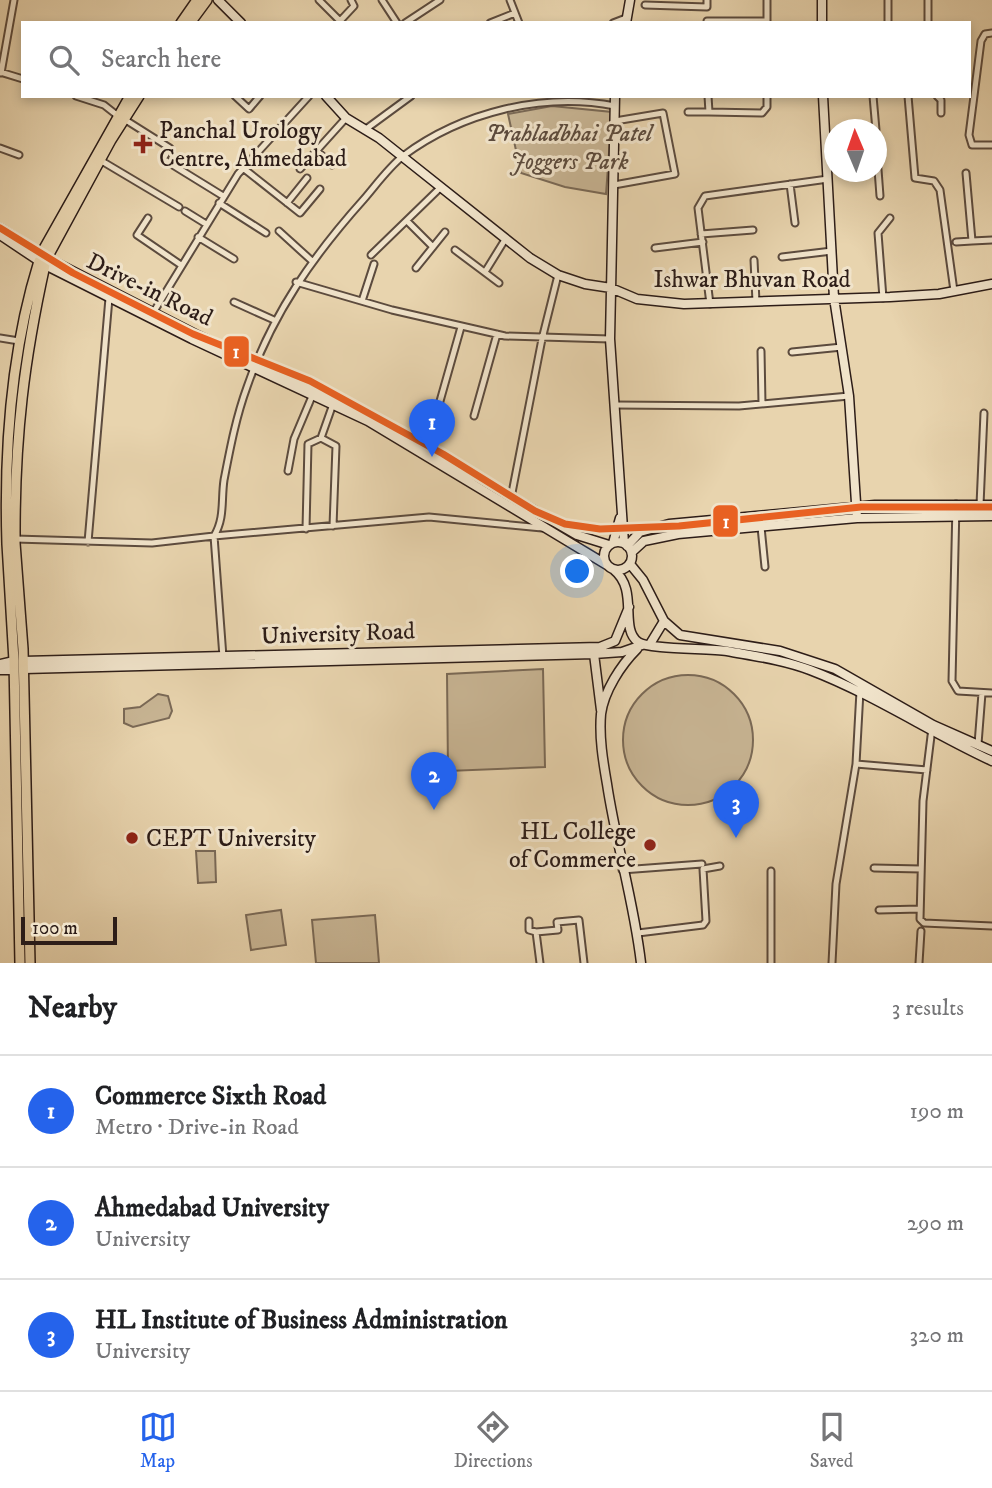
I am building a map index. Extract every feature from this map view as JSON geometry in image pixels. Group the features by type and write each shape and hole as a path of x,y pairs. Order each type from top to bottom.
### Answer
{"main road":[{"path":"182,21 197,0"},
{"path":"191,21 207,0"},
{"path":"9,539 18,411 27,343 43,260 100,160 129,98"},
{"path":"30,963 19,665 4,445 19,341 43,260 121,118 137,98"},
{"path":"19,665 20,963"}],"street":[{"path":"14,0 1,73 21,78"},
{"path":"218,0 239,21"},
{"path":"319,0 340,21"},
{"path":"342,21 354,6 351,0"},
{"path":"382,0 396,21"},
{"path":"407,21 431,2 440,0"},
{"path":"510,0 518,21"},
{"path":"626,20 630,0"},
{"path":"767,0 767,21"},
{"path":"821,21 822,0"},
{"path":"888,0 888,21"},
{"path":"928,0 928,21"},
{"path":"645,5 707,4"},
{"path":"495,21 515,13"},
{"path":"992,33 985,34 981,41 969,135 972,145 992,145"},
{"path":"87,98 104,105 170,148 163,159 223,196"},
{"path":"237,98 249,109 258,98"},
{"path":"153,313 180,265 243,168 307,98"},
{"name":"Ishwar Bhuvan Road","path":"328,98 346,118 366,129 558,275 611,288 637,299 710,304 883,298 954,291 992,284"},
{"path":"366,129 408,98"},
{"path":"223,660 214,536 222,523 224,482 238,414 274,320 296,282 402,156 436,136 488,114 550,98 615,101 610,339 622,508 629,564 643,580 664,621 680,635 780,651 835,669 932,728 992,751"},
{"path":"708,98 709,112"},
{"path":"688,112 762,113 767,107 767,98"},
{"path":"823,98 825,119"},
{"path":"873,98 875,119"},
{"path":"908,98 915,178 932,179 940,190 954,291"},
{"path":"939,98 941,113"},
{"path":"614,185 675,174 663,113 615,121"},
{"path":"300,169 346,118"},
{"path":"0,148 19,155"},
{"path":"317,151 332,164"},
{"path":"100,160 179,207"},
{"path":"243,168 300,213 320,189"},
{"path":"966,173 972,241"},
{"path":"287,203 307,178"},
{"path":"710,304 698,208 705,196 824,180"},
{"path":"830,182 834,298 849,396 857,517"},
{"path":"879,182 880,196"},
{"path":"790,184 795,223"},
{"path":"372,255 441,187"},
{"path":"219,203 266,233"},
{"path":"185,211 206,224"},
{"path":"148,218 137,235 180,265"},
{"path":"883,298 878,233 890,218"},
{"path":"407,221 433,247"},
{"path":"0,228 43,260"},
{"path":"654,248 753,230"},
{"path":"279,231 312,261"},
{"path":"416,268 445,232"},
{"name":"Drive-in Road","path":"0,235 109,298 371,416 577,535 611,544"},
{"path":"198,237 234,259"},
{"path":"485,272 506,238"},
{"path":"956,242 992,240"},
{"path":"455,250 499,283"},
{"path":"782,257 832,251"},
{"name":"Drive-in Road","path":"43,260 256,364 437,460 611,568"},
{"path":"754,260 756,303"},
{"path":"362,301 374,264"},
{"path":"511,498 542,339 558,275"},
{"path":"296,282 461,327 497,334 542,339 610,339"},
{"path":"88,542 109,298"},
{"path":"234,302 274,320"},
{"path":"427,447 461,327"},
{"path":"474,416 497,334"},
{"path":"0,338 19,341"},
{"path":"792,352 842,347"},
{"path":"761,351 762,404"},
{"path":"288,471 294,439 313,394"},
{"path":"615,405 690,408 849,396"},
{"path":"306,529 308,444 321,438 333,404"},
{"path":"980,505 984,413"},
{"path":"321,438 336,446 332,526"},
{"path":"956,504 952,681 958,691 992,693"},
{"path":"628,547 640,532 656,526 856,506 992,505"},
{"path":"622,508 611,544 604,553 611,568 626,581 631,633 646,644 663,648 712,649 810,670 932,728 992,761"},
{"path":"611,544 628,547 656,537 857,517 992,516"},
{"path":"9,539 186,542 214,536 429,517 549,529"},
{"path":"761,527 765,567"},
{"path":"611,568 623,569 629,564"},
{"name":"University Road","path":"223,660 600,646 615,641 629,607"},
{"path":"601,712 623,664 646,644 664,621"},
{"name":"University Road","path":"19,665 594,654 622,652 646,644"},
{"path":"594,654 605,774 622,870 638,933 641,963"},
{"path":"0,663 19,665"},
{"path":"0,670 19,665"},
{"path":"832,963 836,884 856,764 860,694 858,681"},
{"path":"978,744 982,693"},
{"path":"932,728 927,770 920,919 924,923 992,926"},
{"path":"856,764 927,770"},
{"path":"622,870 702,864"},
{"path":"638,933 703,925 706,921 703,869 720,866"},
{"path":"874,868 921,869"},
{"path":"771,872 771,963"},
{"path":"879,910 920,909"},
{"path":"529,921 529,930 536,932 558,930 557,919 579,920 584,963"},
{"path":"919,963 921,931"},
{"path":"536,932 540,963"}],"green space":[{"name":"Prahladbhai Patel Joggers Park","path":"552,106 612,112 606,194 565,187 521,173 508,114"},
{"path":"543,669 545,767 448,771 447,674"},
{"path":"688,675 713,680 734,694 748,715 753,740 748,765 734,786 713,800 688,805 663,800 642,786 628,765 623,740 628,715 642,694 663,680"},
{"path":"158,694 168,696 172,711 169,718 133,727 124,723 124,709 140,707"},
{"path":"196,851 215,851 216,882 198,883"},
{"path":"281,910 286,945 251,950 246,915"},
{"path":"375,915 379,963 316,963 312,920"}],"transit line":[{"name":"1","path":"0,228 73,273 193,334 310,381 443,454 535,511 565,524 600,529 679,526 861,507 992,507"}],"place":[{"name":"Panchal Urology Centre, Ahmedabad","path":"143,144"},
{"name":"Commerce Sixth Road","path":"432,457"},
{"name":"Ahmedabad University","path":"434,810"},
{"name":"CEPT University","path":"132,838"},
{"name":"HL Institute of Business Administration","path":"736,838"},
{"name":"HL College of Commerce","path":"650,845"}]}
